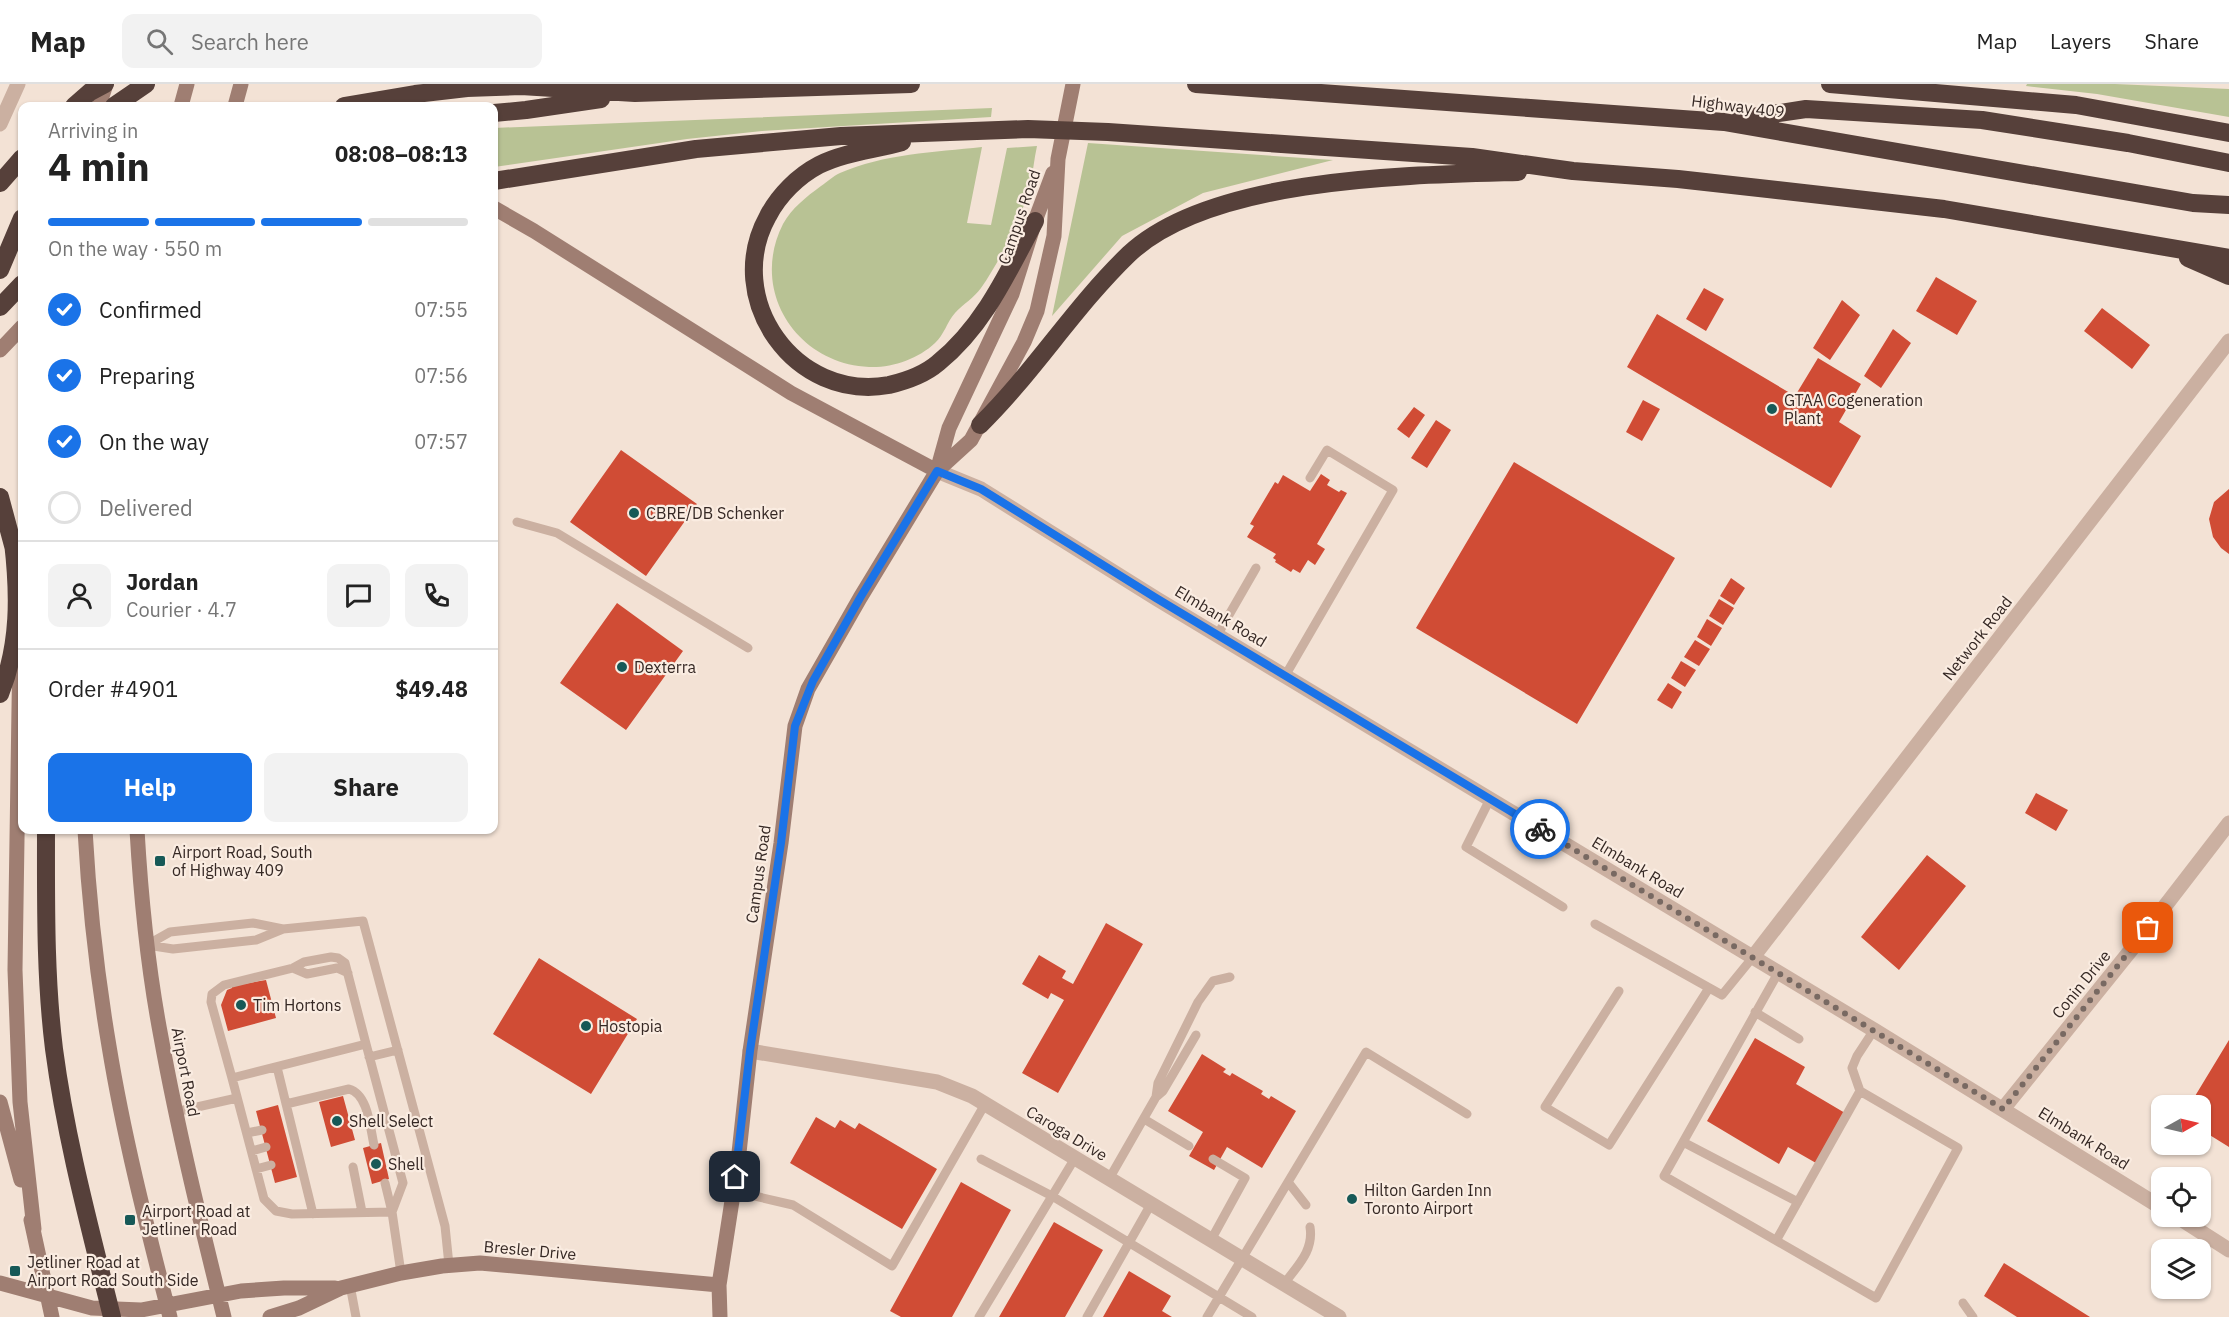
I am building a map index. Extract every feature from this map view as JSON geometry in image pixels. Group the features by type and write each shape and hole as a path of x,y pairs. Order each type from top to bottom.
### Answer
{"highway":[{"path":"79,102 90,92 105,84"},
{"path":"120,102 146,84"},
{"path":"368,102 467,88 521,86 635,93 911,84"},
{"name":"Highway 409","path":"1199,84 1724,122 2193,204 2229,205"},
{"path":"1830,84 2076,105 2229,133"},
{"path":"498,113 635,93"},
{"path":"1724,122 1806,109 1982,120 2128,143 2229,163"},
{"path":"498,181 696,149 841,136 1028,129 1167,135 1472,157 1573,171 1678,179 1944,209 2229,258"},
{"path":"938,133 850,153 819,165 795,183 774,206 759,233 755,248 753,285 762,315 781,345 791,356 820,376 859,387 895,383 924,373 938,363 978,322 1035,221"},
{"path":"0,183 18,163"},
{"path":"980,425 1001,404 1083,303 1131,253 1151,238 1200,213 1287,190 1338,182 1410,176 1573,171"},
{"path":"2193,204 2229,213"},
{"path":"0,270 18,227"},
{"path":"2164,247 2229,276"},
{"path":"0,270 18,253"},
{"path":"0,307 18,288"},
{"path":"0,497 18,543 17,618 14,649 0,694"},
{"path":"46,834 46,945 54,1048 71,1148 112,1317"}],"street":[{"path":"0,124 18,84"},
{"path":"93,102 95,84"},
{"path":"100,102 105,84"},
{"path":"128,102 133,84"},
{"path":"183,102 187,84"},
{"path":"236,102 241,84"},
{"path":"1058,159 1073,84"},
{"name":"Campus Road","path":"720,1317 719,1285 750,1051 781,843 795,726 813,681 937,471 949,428 1012,294 1058,159"},
{"name":"Campus Road","path":"937,471 971,440 1024,342 1036,311 1054,236 1058,159"},
{"path":"498,210 791,393 937,471"},
{"path":"0,350 18,331"},
{"name":"Network Road","path":"1753,957 2229,341"},
{"name":"Elmbank Road","path":"937,471 981,489 1156,598 1874,1030 2151,1201"},
{"path":"18,543 15,970 20,1102 34,1228"},
{"name":"Conin Drive","path":"2003,1109 2135,945 2229,822"},
{"path":"84,834 92,924 109,1047 127,1140 168,1311"},
{"name":"Airport Road","path":"137,834 147,945 160,1036 175,1112 224,1317"},
{"name":"Caroga Drive","path":"750,1051 937,1082 972,1096 1339,1317"},
{"path":"0,1102 34,1228 52,1317"},
{"path":"2193,1227 2229,1250"},
{"name":"Bresler Drive","path":"0,1283 92,1308 168,1311 219,1295 241,1291 345,1286 401,1273 449,1265 480,1263 719,1285"},
{"name":"Bresler Drive","path":"270,1317 299,1308 345,1286"}],"lane":[{"path":"1285,676 1393,490 1327,450 1310,478"},
{"path":"518,522 557,533 748,648"},
{"path":"1218,634 1256,568"},
{"path":"1490,799 1466,847 1563,907"},
{"path":"147,945 173,949 256,940 283,929 363,921 445,1226 449,1265"},
{"path":"147,945 170,932 253,923 283,929"},
{"path":"1595,924 1722,995 1753,957"},
{"path":"331,957 338,958 345,963 403,1183 392,1212 292,1214 276,1211 264,1199 231,1078 212,994 224,985 293,968 304,962 331,957"},
{"path":"1778,973 1664,1176 1876,1298 1958,1149 1860,1091 1852,1068 1874,1030"},
{"path":"1156,1097 1156,1088 1198,1002 1213,981 1230,977"},
{"path":"1619,991 1545,1107 1609,1145 1709,988"},
{"path":"1755,1012 1799,1039"},
{"path":"1109,1179 1156,1097 1163,1091 1196,1035"},
{"path":"231,1078 366,1044"},
{"path":"369,1057 398,1050"},
{"path":"1207,1317 1366,1052 1467,1114"},
{"path":"1170,1057 1180,1062"},
{"path":"277,1066 286,1104 291,1141 312,1214"},
{"path":"286,1104 349,1089 356,1091 362,1098 374,1144"},
{"path":"1777,1239 1860,1091"},
{"path":"175,1112 237,1098"},
{"path":"733,1191 793,1205 892,1266 985,1104"},
{"path":"1144,1119 1189,1146"},
{"path":"369,1125 386,1121"},
{"path":"247,1133 262,1130"},
{"path":"1683,1142 1798,1202"},
{"path":"252,1151 266,1147"},
{"path":"979,1317 1075,1158"},
{"path":"981,1159 1052,1196 1252,1317"},
{"path":"1211,1240 1245,1178 1213,1159"},
{"path":"256,1169 271,1166"},
{"path":"353,1167 362,1212"},
{"path":"1288,1182 1306,1206"},
{"path":"385,1183 392,1212 401,1273"},
{"path":"1087,1317 1151,1204"},
{"path":"1284,1284 1306,1255 1312,1239 1310,1227"},
{"path":"345,1286 356,1317"},
{"path":"1963,1303 1973,1317"}],"green space":[{"path":"2027,84 2115,84 2229,89 2229,117 2097,94 2026,86"},
{"path":"992,108 991,117 762,131 687,139 498,166 498,128"},
{"path":"1088,143 1333,160 1203,193 1122,236 1052,316"},
{"path":"1037,146 1026,198 1003,252 981,288 955,313 938,340 921,354 887,366 869,367 843,363 820,353 801,338 786,319 776,298 772,274 774,249 783,224 791,213 832,177 857,167 891,158 982,147 967,223 991,225 1007,148"}],"building":[{"path":"1936,277 1977,301 1957,335 1916,311"},
{"path":"1704,288 1724,299 1706,331 1686,319"},
{"path":"1842,300 1860,315 1830,360 1813,348"},
{"path":"2102,308 2150,345 2132,369 2084,331"},
{"name":"GTAA Cogeneration Plant","path":"1657,314 1795,396 1818,358 1861,384 1839,422 1861,436 1831,488 1627,367"},
{"path":"1893,329 1911,343 1881,388 1864,376"},
{"path":"1643,400 1660,409 1642,441 1626,432"},
{"path":"1414,407 1425,415 1409,438 1397,429"},
{"path":"1436,420 1451,430 1427,468 1411,458"},
{"name":"CBRE/DB Schenker","path":"621,450 697,504 646,576 570,522"},
{"path":"1514,462 1675,558 1577,724 1416,628"},
{"path":"1321,474 1330,480 1327,485 1339,492 1341,490 1347,493 1317,544 1325,549 1315,565 1308,560 1300,573 1293,569 1291,572 1275,562 1273,558 1276,554 1247,537 1254,526 1250,524 1275,482 1278,484 1283,475 1310,491"},
{"path":"2229,489 2229,554 2213,537 2209,519 2214,502"},
{"path":"1731,578 1745,588 1734,605 1720,596"},
{"path":"1719,599 1734,608 1723,625 1709,616"},
{"name":"Dexterra","path":"617,603 683,651 626,730 560,683"},
{"path":"1707,619 1722,628 1711,646 1697,637"},
{"path":"1695,640 1710,649 1699,666 1684,657"},
{"path":"1681,661 1696,670 1685,687 1671,678"},
{"path":"1668,683 1682,692 1672,709 1657,700"},
{"path":"2036,793 2068,810 2056,831 2025,813"},
{"path":"1927,855 1966,886 1899,970 1861,937"},
{"path":"1106,923 1143,944 1058,1093 1022,1073 1064,1000 1051,993 1048,999 1022,984 1039,955 1066,971 1062,978 1073,984"},
{"path":"539,958 637,1019 591,1094 493,1034"},
{"path":"266,980 276,1018 228,1031 221,1005 227,990 232,986"},
{"path":"1755,1038 1805,1067 1796,1084 1845,1113 1816,1163 1788,1147 1779,1164 1707,1121"},
{"path":"2229,1040 2229,1147 2211,1136 2211,1095 2196,1095"},
{"path":"1202,1054 1226,1069 1223,1072 1230,1076 1232,1073 1263,1091 1261,1094 1269,1099 1271,1096 1296,1111 1262,1168 1227,1147 1214,1170 1189,1156 1203,1132 1168,1111"},
{"name":"Shell Select","path":"343,1096 355,1140 331,1147 319,1102"},
{"path":"278,1105 297,1177 275,1183 256,1111"},
{"path":"816,1117 835,1128 840,1120 855,1129 859,1123 937,1169 902,1229 790,1163"},
{"name":"Shell","path":"381,1143 389,1179 372,1184 363,1148"},
{"path":"961,1182 1011,1210 952,1317 901,1317 890,1311"},
{"path":"1054,1222 1103,1250 1065,1317 999,1317"},
{"path":"2004,1263 2090,1317 2017,1317 1984,1296"},
{"path":"1129,1271 1171,1296 1162,1311 1172,1317 1103,1317"}],"way so far":[{"path":"1540,829 2003,1109 2148,928"}],"place":[{"name":"GTAA Cogeneration Plant","path":"1772,409"},
{"name":"CBRE/DB Schenker","path":"634,513"},
{"name":"Dexterra","path":"622,667"},
{"name":"Airport Road, South of Highway 409","path":"160,861"},
{"name":"Tim Hortons","path":"241,1005"},
{"name":"Hostopia","path":"586,1026"},
{"name":"Shell Select","path":"337,1121"},
{"name":"Shell","path":"376,1164"},
{"name":"Hilton Garden Inn Toronto Airport","path":"1352,1199"},
{"name":"Airport Road at Jetliner Road","path":"130,1220"},
{"name":"Jetliner Road at Airport Road South Side","path":"15,1271"}],"route":[{"path":"735,1177 795,726 808,689 937,471 981,489 1156,598 1540,829"}]}
